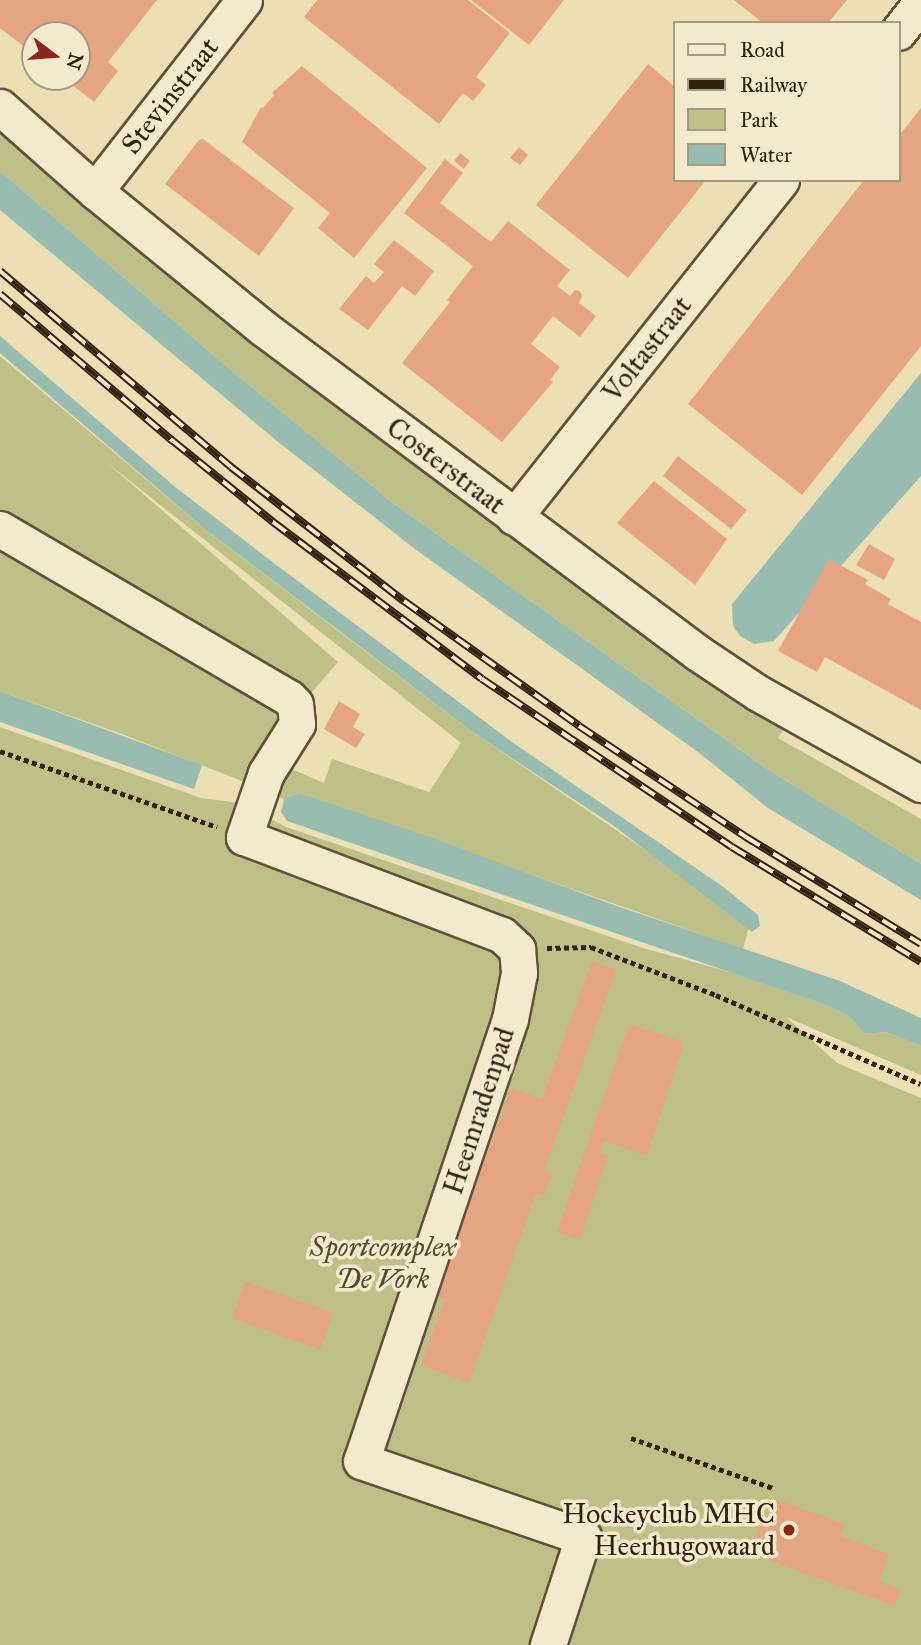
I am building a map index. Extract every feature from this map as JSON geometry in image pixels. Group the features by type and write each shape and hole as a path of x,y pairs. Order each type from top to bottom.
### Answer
{"street":[{"name":"Stevinstraat","path":"95,191 244,0"},
{"path":"900,29 921,3"},
{"name":"Costerstraat","path":"0,107 95,191 263,328 698,653 758,693 921,784"},
{"name":"Voltastraat","path":"514,517 779,182"},
{"path":"0,529 295,704 297,724 266,773 244,837 502,935 517,949"},
{"name":"Heemradenpad","path":"517,949 519,973 510,1019 361,1461 583,1537 548,1645"}],"path":[{"path":"0,751 244,837"},
{"path":"517,949 591,947 716,995 921,1084"},
{"path":"631,1438 773,1488"}],"green space":[{"path":"0,131 110,227 229,319 787,724 778,738 921,819 921,864 764,767 393,503 232,371 0,171"},
{"path":"0,356 206,530 324,620 474,733 673,869 749,927 743,949 299,793 284,799 268,793 289,768 324,783 332,759 429,792 461,743 106,462 338,662 260,752 247,783 127,736 0,691"},
{"name":"Sportcomplex De Vork","path":"0,727 201,798 241,803 286,827 643,948 737,974 847,1015 865,1034 886,1032 921,1046 921,1075 786,1017 837,1063 921,1098 921,1645 0,1645"}],"water":[{"path":"0,171 232,371 393,503 764,767 921,864 921,900 768,808 698,752 415,549 277,441 0,210"},
{"path":"0,336 174,486 512,742 722,886 758,915 760,926 752,932 614,826 474,733 206,530 0,353"},
{"path":"921,373 921,476 774,641 754,644 740,636 733,626 732,604"},
{"path":"0,691 202,765 194,789 0,722"},
{"path":"299,793 435,839 614,905 840,981 921,1018 921,1046 886,1032 865,1034 847,1015 823,1004 287,821 281,812 284,799"}],"building":[{"path":"0,0 157,0 108,62 118,71 94,102 80,91 91,91 91,21 21,21 21,44 0,28"},
{"path":"317,0 468,0 510,33 476,77 486,85 473,101 463,93 439,124 304,17"},
{"path":"471,0 564,0 529,45"},
{"path":"734,0 847,0 830,21 760,21"},
{"path":"648,64 673,85 673,182 704,182 628,278 536,205"},
{"path":"302,66 427,168 354,258 318,228 330,213 242,142 261,107 274,95 272,93"},
{"path":"921,108 921,346 802,495 688,404 862,182 900,182 900,134"},
{"path":"203,139 294,208 259,256 165,184 199,140"},
{"path":"519,147 528,155 520,165 510,158"},
{"path":"460,153 470,161 464,169 454,161"},
{"path":"445,159 463,173 440,203 491,242 508,221 570,270 557,286 570,296 575,290 580,291 582,296 579,303 596,316 580,337 553,316 531,344 560,367 550,380 553,382 502,442 402,363 450,302 447,300 473,266 404,213"},
{"path":"394,240 434,271 415,296 402,286 368,330 339,309 366,276 374,283 384,272 374,264"},
{"path":"678,456 747,510 731,529 663,476"},
{"path":"654,481 727,539 695,585 617,523"},
{"path":"869,544 895,559 884,580 856,565"},
{"path":"829,559 868,580 865,584 891,599 888,604 921,622 921,710 825,657 817,672 778,651"},
{"path":"339,701 360,714 353,727 365,734 356,748 324,729"},
{"path":"592,961 616,970 544,1171 552,1174 544,1196 536,1193 469,1383 421,1365 445,1299 436,1296 511,1088 542,1099"},
{"path":"629,1024 684,1042 647,1156 604,1141 600,1154 608,1156 580,1240 557,1232"},
{"path":"245,1281 333,1313 320,1350 232,1318"},
{"path":"778,1500 845,1524 840,1536 889,1554 879,1581 901,1589 895,1606 765,1559 771,1544 755,1538 761,1523 764,1524 767,1517 771,1518"}],"railway":[{"path":"0,271 231,467 404,601 579,726 746,837 921,944"},
{"path":"0,294 273,522 482,679 732,847 921,962"}],"place":[{"name":"Hockeyclub MHC Heerhugowaard","path":"789,1530"}]}
